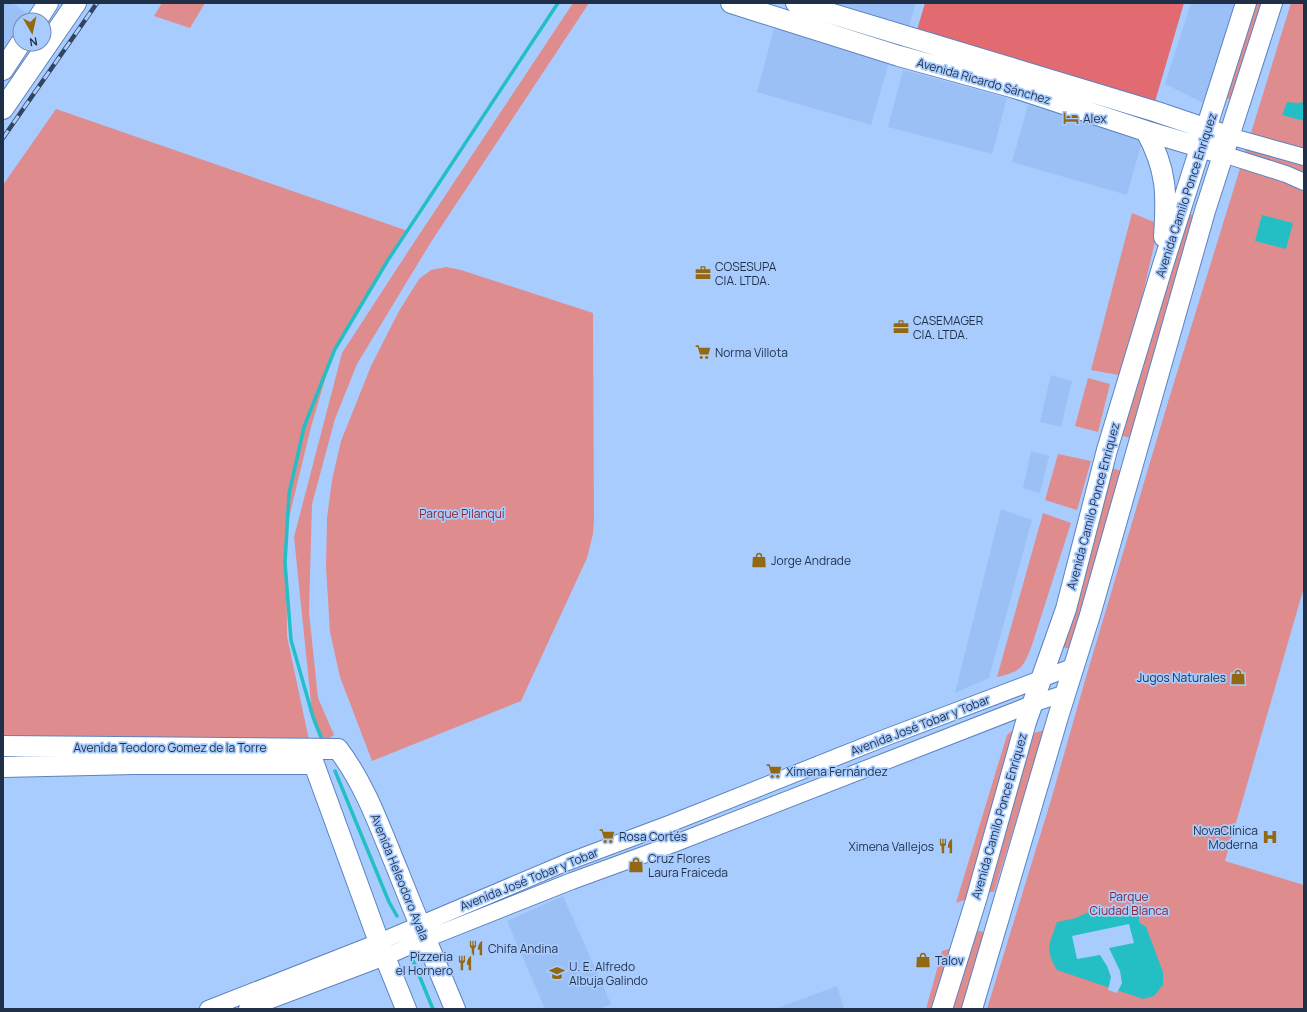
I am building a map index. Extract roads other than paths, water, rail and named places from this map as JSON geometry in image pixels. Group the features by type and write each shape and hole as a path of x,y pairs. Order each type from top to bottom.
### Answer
{"main road":[{"path":"42,12 48,3"},
{"path":"3,109 76,3"},
{"name":"Avenida Ricardo Sánchez","path":"731,3 899,56 1015,88 1146,131 1204,139 1226,145"},
{"name":"Avenida Ricardo Sánchez","path":"796,3 1157,112 1204,139"},
{"name":"Avenida Camilo Ponce Enriquez","path":"942,1009 976,900 1026,722 1066,609 1106,450 1246,3"},
{"name":"Avenida Camilo Ponce Enriquez","path":"972,1009 1075,666 1205,211 1272,3"},
{"path":"3,70 15,52"},
{"path":"1146,131 1155,148 1165,184 1166,210 1163,266"},
{"name":"Avenida Teodoro Gomez de la Torre","path":"3,746 133,756 314,764 382,949"},
{"name":"Avenida Heleodoro Ayala","path":"338,749 351,766 364,790 455,1009"},
{"name":"Avenida Teodoro Gomez de la Torre","path":"3,768 133,756 338,749"},
{"path":"382,949 406,1009"}],"street":[{"name":"Avenida Ricardo Sánchez","path":"1226,145 1304,157"},
{"name":"Avenida Ricardo Sánchez","path":"1226,145 1304,182"},
{"name":"Avenida José Tobar y Tobar","path":"248,1009 422,932 565,864 887,737 1075,666"},
{"name":"Avenida José Tobar y Tobar","path":"422,932 572,881 690,837 1032,704 1066,693"},
{"name":"Avenida José Tobar y Tobar","path":"208,1009 382,949"}],"waterway":[{"path":"323,742 313,717 291,640 285,563 289,494 304,427 335,349 388,260 558,3"},
{"path":"335,771 389,902 397,916"},
{"path":"410,953 433,1009"}],"railway":[{"path":"3,138 97,3"}],"place":[{"name":"Alex","path":"1071,118"},
{"name":"COSESUPA CIA. LTDA.","path":"703,273"},
{"name":"CASEMAGER CIA. LTDA.","path":"901,327"},
{"name":"Norma Villota","path":"703,352"},
{"name":"Jorge Andrade","path":"759,560"},
{"name":"Jugos Naturales","path":"1238,677"},
{"name":"Ximena Fernández","path":"774,771"},
{"name":"Rosa Cortés","path":"607,836"},
{"name":"NovaClínica Moderna","path":"1270,837"},
{"name":"Ximena Vallejos","path":"946,846"},
{"name":"Cruz Flores Laura Fraiceda","path":"636,865"},
{"name":"Chifa Andina","path":"476,948"},
{"name":"Talov","path":"923,960"},
{"name":"Pizzeria el Hornero","path":"465,963"},
{"name":"U. E. Alfredo Albuja Galindo","path":"557,973"}],"park label":[{"name":"Parque Pilanquí","path":"462,513"},
{"name":"Parque Ciudad Blanca","path":"1129,903"}]}
